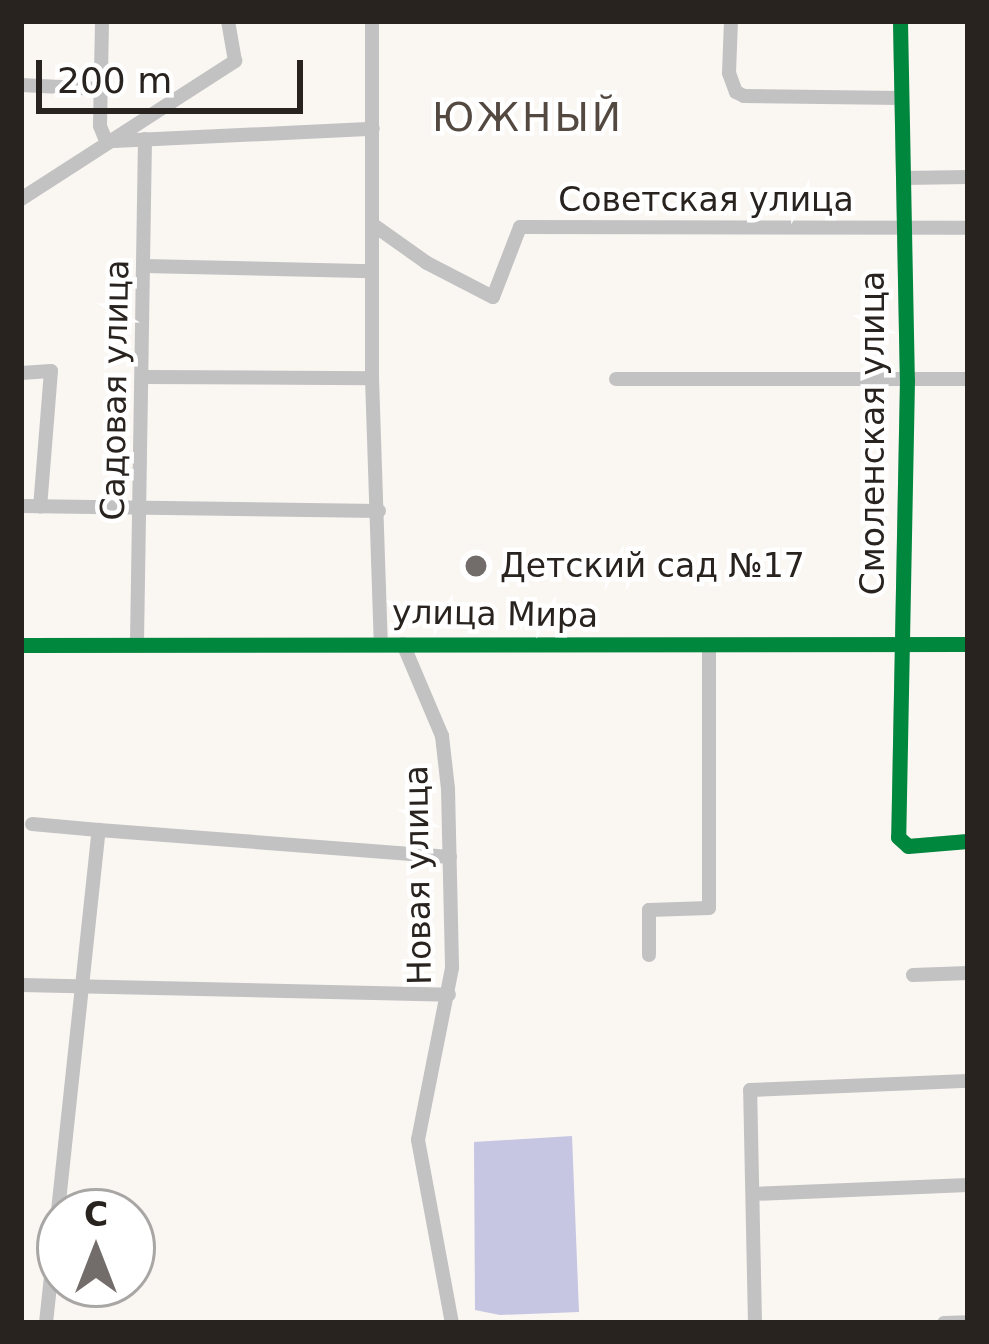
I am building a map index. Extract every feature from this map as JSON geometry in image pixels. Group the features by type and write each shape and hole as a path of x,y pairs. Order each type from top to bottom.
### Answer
{"street":[{"path":"102,21 100,127 106,141"},
{"path":"21,199 235,61 228,21"},
{"path":"372,21 372,378 381,643"},
{"path":"731,21 729,74 736,92 744,96 901,98"},
{"name":"Смоленская улица","path":"900,21 907,380 901,844 968,841"},
{"path":"21,86 100,89"},
{"path":"106,141 373,129"},
{"name":"Садовая улица","path":"136,642 145,377 146,139"},
{"name":"Советская улица","path":"903,178 968,177"},
{"name":"Советская улица","path":"372,224 427,263 493,297 520,226 968,228"},
{"path":"144,266 372,271"},
{"path":"21,374 51,371 40,507"},
{"path":"145,377 372,378"},
{"path":"616,379 968,379"},
{"path":"21,506 379,511"},
{"name":"улица Мира","path":"21,644 968,644"},
{"name":"Новая улица","path":"403,644 442,736 450,857 448,995 418,1140 452,1323"},
{"path":"649,955 649,910 709,908 709,647"},
{"path":"32,824 450,857"},
{"path":"46,1323 99,830"},
{"path":"913,975 968,973"},
{"path":"21,985 448,995"},
{"path":"755,1323 750,1090 968,1081"},
{"path":"753,1194 968,1185"},
{"path":"944,1323 968,1322"}],"water":[{"path":"572,1136 579,1312 500,1315 475,1310 474,1142"}],"cycle path":[{"path":"900,21 907,380 898,837 908,846 968,841"},
{"path":"21,645 968,644"}],"place":[{"name":"Детский сад №17","path":"476,566"}],"district":[{"name":"ЮЖНЫЙ","path":"528,118"}]}
